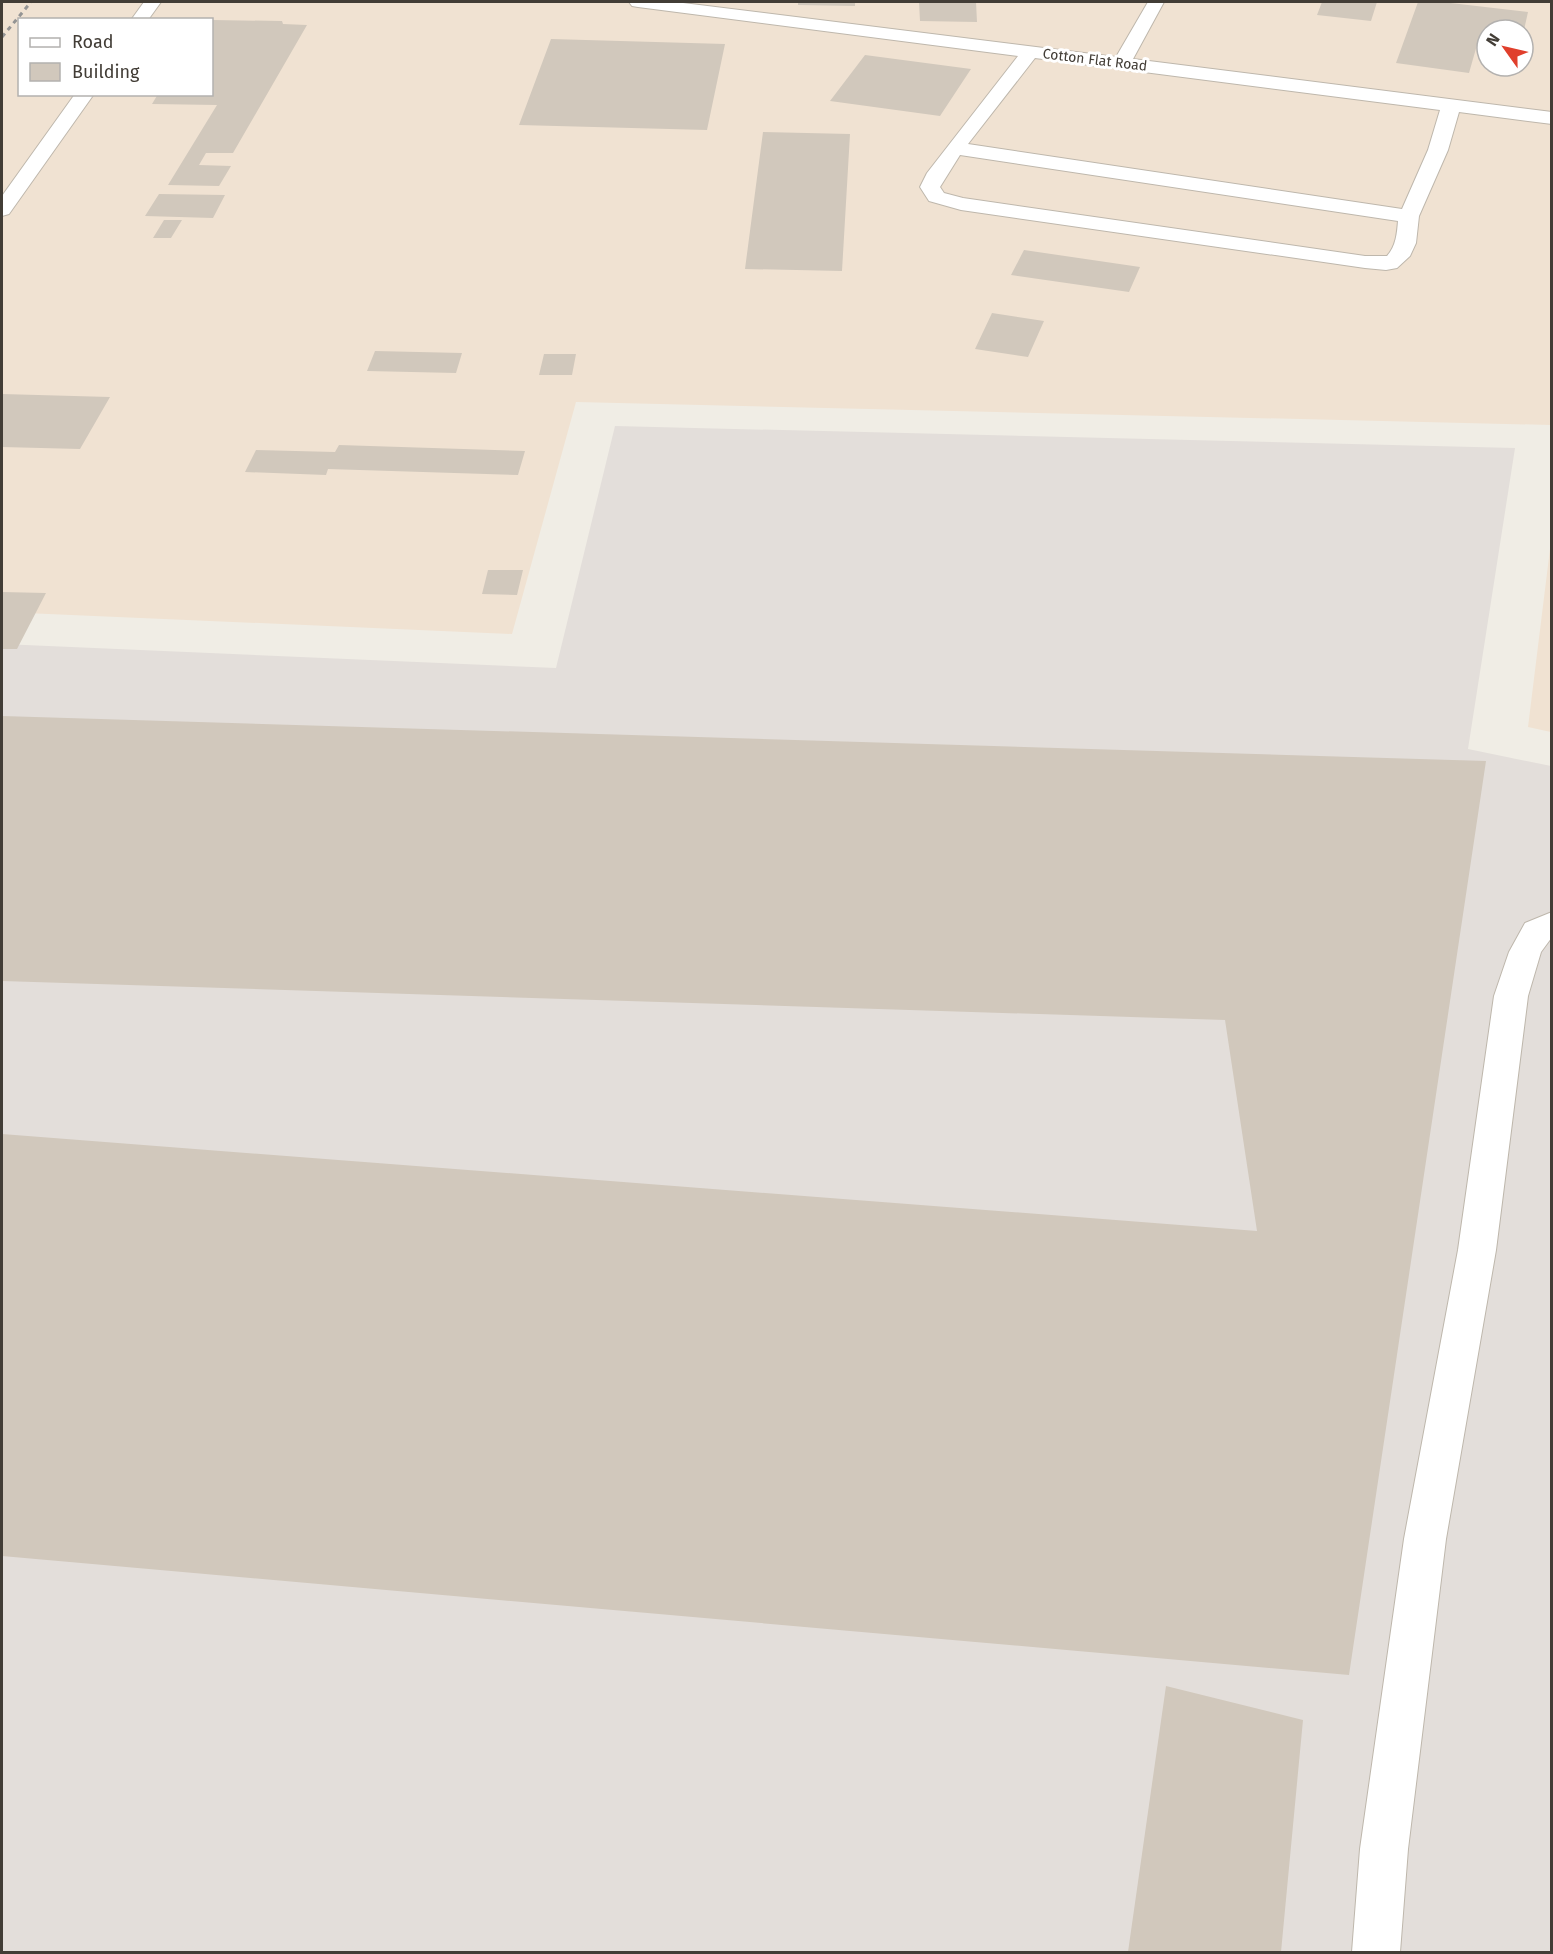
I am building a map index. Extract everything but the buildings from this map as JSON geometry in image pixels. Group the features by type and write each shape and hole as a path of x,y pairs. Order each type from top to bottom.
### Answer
{"street":[{"path":"140,18 152,2"},
{"name":"Cotton Flat Road","path":"638,2 1551,118"},
{"path":"1122,63 1156,2"},
{"path":"1030,52 934,175 930,187 936,197 973,205 1365,262 1389,262 1400,256 1405,241 1408,216 1438,150 1451,106"},
{"path":"2,210 84,96"},
{"path":"955,148 1408,216"},
{"path":"1376,1953 1384,1849 1425,1539 1477,1250 1511,996 1525,952 1536,930 1551,923"}],"shaded area":[{"path":"2,2 1551,2 1551,425 576,402 512,634 2,612"},
{"path":"615,426 1515,448 1468,749 1551,766 1551,1952 2,1952 2,644 556,668"},
{"path":"1551,541 1552,732 1528,727"}],"railway":[{"path":"2,37 31,2"}]}
